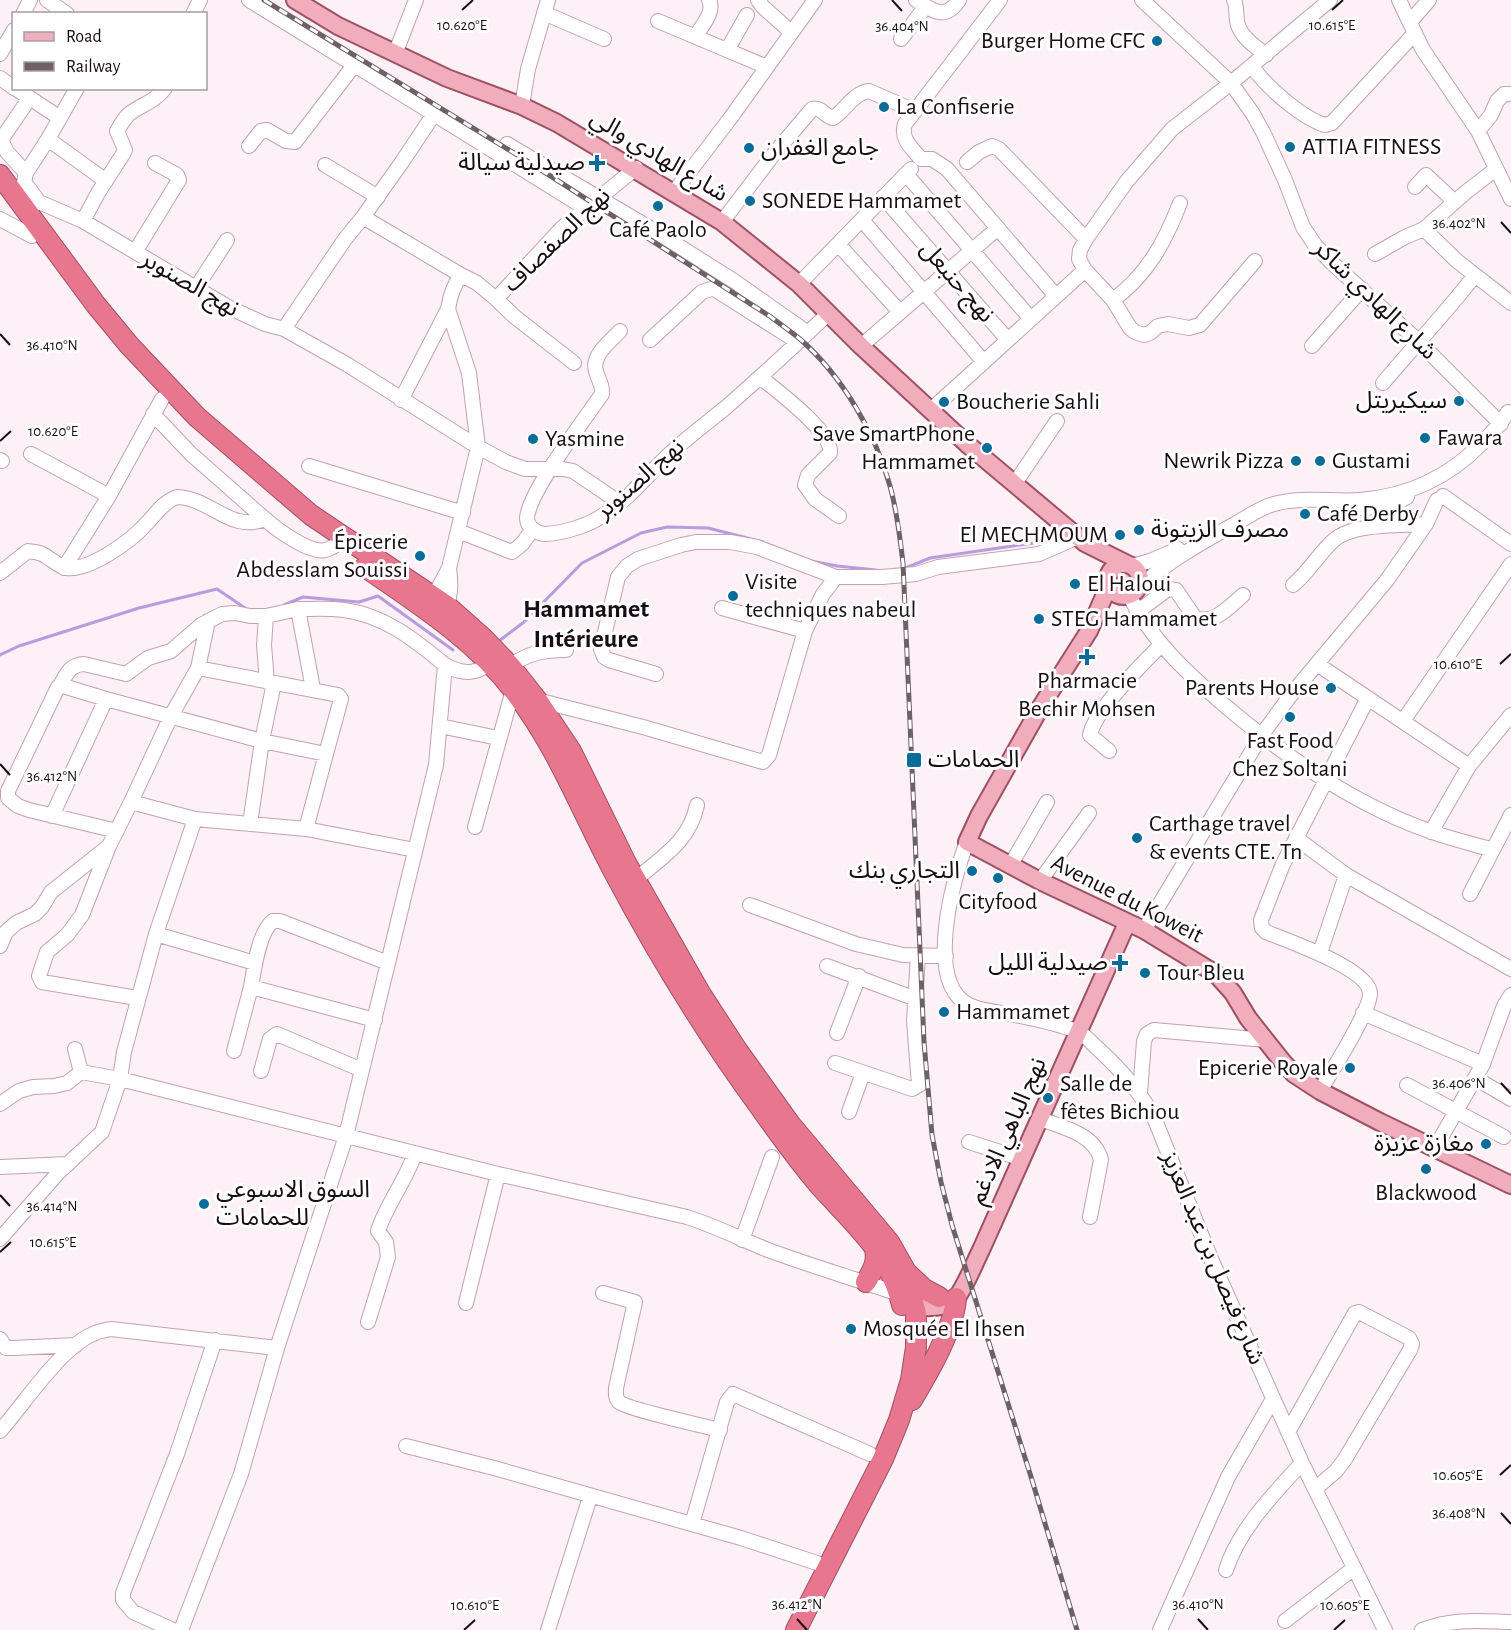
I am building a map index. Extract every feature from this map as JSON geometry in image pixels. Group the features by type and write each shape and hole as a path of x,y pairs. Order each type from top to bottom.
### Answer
{"highway":[{"path":"12,182 31,204 96,305 168,389 310,515 436,607 493,656 537,700 571,751 635,880 700,993 737,1050 790,1124 889,1242 906,1272 924,1289 952,1295 955,1308 950,1327 920,1387 899,1420"},
{"path":"12,182 32,236 158,407 334,546 436,607"},
{"path":"493,656 559,759 612,869 646,932 726,1061 799,1160 874,1245 884,1259 917,1328 915,1356 899,1420 883,1459 796,1630"},
{"path":"866,1282 874,1268 877,1253 874,1245"},
{"path":"783,1630 884,1427 902,1379 906,1348 903,1298 906,1272"}],"main road":[{"name":"شارع الهادي والي","path":"295,0 339,26 395,54 447,78 522,106 557,123 636,168 722,222 799,284 861,346 967,444 1082,540"},
{"path":"1082,540 1130,565 1140,576 1130,593 1089,631"},
{"path":"1082,540 1109,581 1112,590 1130,593"},
{"path":"967,842 979,816 1040,708 1089,631 1115,567 1130,565"},
{"name":"Avenue du Koweit","path":"967,842 1040,881 1144,930 1216,974 1233,993 1248,1018 1294,1074 1320,1091 1511,1185"},
{"name":"نهج الباهي الادغم","path":"952,1295 981,1250 1127,923"},
{"path":"903,1298 952,1295"}],"street":[{"path":"47,0 64,12"},
{"path":"249,0 585,208"},
{"path":"395,54 416,0"},
{"path":"696,36 710,12 712,5 710,0"},
{"path":"758,0 791,32"},
{"path":"674,192 815,0"},
{"path":"901,39 921,3 943,13 951,9 959,0"},
{"path":"921,159 903,135 905,124 1000,0"},
{"name":"شارع الهادي شاكر","path":"1142,0 1231,83 1253,114 1273,152 1303,227 1315,245 1418,341 1504,416"},
{"path":"1234,0 1241,33 1266,55"},
{"path":"1255,261 1205,322 1189,328 1168,324 1158,326 1150,333 1140,334 1130,328 1113,300 1085,270 1079,259 1080,250 1086,239 1127,181 1172,129 1266,55 1330,0"},
{"path":"1399,0 1433,66 1478,131 1509,192"},
{"path":"1252,66 1260,79 1272,91 1311,119 1325,125 1332,123 1412,28 1429,0"},
{"path":"522,106 528,69 546,7 604,39"},
{"path":"727,50 747,15"},
{"path":"658,21 767,67"},
{"path":"0,54 12,33"},
{"path":"249,146 261,132 267,130 286,141 295,142 354,64"},
{"path":"17,90 60,118"},
{"path":"12,182 48,139 76,90"},
{"path":"83,221 125,150 117,131 129,115 152,101 163,90"},
{"path":"722,222 772,155 812,109 818,109 833,118 855,98 869,91 915,111"},
{"path":"1478,131 1491,115 1500,97 1504,94 1511,94"},
{"path":"12,182 7,152 2,142 3,136 29,99"},
{"path":"285,329 345,239 378,197 434,114"},
{"path":"48,139 106,181"},
{"path":"507,144 734,281 803,338"},
{"path":"967,162 985,147 992,146 999,149 1086,239"},
{"path":"799,284 921,159 932,159 947,169 1056,296"},
{"path":"135,252 179,180 177,175 155,163"},
{"path":"326,165 378,197"},
{"name":"نهج الصفصاف","path":"363,217 477,283 496,299 562,228 636,168"},
{"path":"1375,254 1424,229 1496,169"},
{"path":"906,174 1031,319"},
{"path":"1415,187 1426,175 1455,202"},
{"name":"نهج حنبعل","path":"883,198 1008,340"},
{"path":"1113,300 1137,280 1154,259 1180,203"},
{"name":"نهج الصنوبر","path":"31,204 83,221 248,317 285,329 506,462 525,469 573,471 620,503"},
{"path":"0,219 32,236"},
{"path":"862,220 984,362"},
{"path":"861,346 998,228"},
{"path":"1424,229 1474,275 1511,303"},
{"path":"196,288 227,240"},
{"path":"838,244 900,312"},
{"path":"931,410 1085,270"},
{"path":"401,400 448,309 451,291 461,275"},
{"path":"1383,383 1451,306 1474,275"},
{"path":"650,340 702,292 711,289 803,338"},
{"path":"1312,346 1362,289"},
{"path":"496,299 514,317 574,363"},
{"path":"436,607 451,590 449,568 478,447 469,373 448,309"},
{"name":"نهج الصنوبر","path":"532,529 543,534 580,526 593,522 620,503 670,453 760,377 828,314"},
{"path":"458,531 512,552 522,544 532,529 527,520 528,513 539,489 602,394 602,383 595,369 595,361 620,331"},
{"path":"760,377 814,423 829,442 830,453 808,475 805,485 815,499 839,516"},
{"path":"64,568 109,496 158,407 199,461 265,519 284,534 317,550 326,550 334,546"},
{"path":"1432,487 1466,458 1504,416"},
{"path":"1144,930 1261,736 1290,696 1387,580 1426,524 1432,487 1461,452 1504,416"},
{"path":"1016,483 1057,421"},
{"path":"31,454 109,496"},
{"path":"309,466 462,513"},
{"path":"1493,850 1431,832 1374,807 1326,782 1261,736 1185,672 1161,645 1137,612 1130,593 1161,568 1191,549 1211,544 1260,509 1271,497 1293,494 1360,493 1393,488 1432,487 1511,544"},
{"path":"0,573 28,551 40,553 64,568 94,561 110,553 135,535 164,504 177,497 197,501 242,523 249,524 265,519"},
{"path":"1130,565 1174,551 1260,509"},
{"path":"1293,585 1330,544 1347,531 1426,524"},
{"path":"656,674 609,660 602,654 601,649 615,586 623,571 631,563 681,545 696,542 757,547 836,577 882,577 915,574 938,567 1023,557 1082,540"},
{"path":"1403,721 1511,564"},
{"path":"537,700 643,727 763,762 769,755 805,631 823,594 836,577"},
{"path":"1137,612 1172,588 1176,590 1195,618 1206,621 1219,615 1243,595"},
{"path":"722,608 805,631"},
{"path":"117,831 18,806 8,798 8,791 56,690 70,667 76,664 126,674 148,658 171,651 208,621 222,614 235,612 250,616 266,616 298,609 345,610 375,618 405,635 445,665 458,671 464,671 493,656 566,650"},
{"path":"298,609 313,689"},
{"path":"250,824 271,682 264,645 266,616"},
{"path":"137,998 42,982 39,976 47,952 67,935 82,915 109,846 171,716 198,668 208,621"},
{"path":"1109,751 1090,735 1091,729 1111,699 1161,645"},
{"path":"1317,664 1469,766"},
{"path":"181,1630 241,1474 277,1348 346,1136 436,765 445,665"},
{"path":"198,668 334,692 342,699 306,829"},
{"path":"60,686 262,741 326,754"},
{"path":"475,827 513,690"},
{"path":"1320,1091 1363,1014 1370,994 1365,982 1348,969 1320,953 1266,932 1261,924 1262,915 1296,838 1368,698"},
{"path":"52,816 106,699"},
{"path":"1431,832 1469,766 1511,715"},
{"path":"440,726 498,738"},
{"path":"1503,727 1511,740"},
{"path":"131,802 195,819 306,829 415,850"},
{"path":"1011,866 1047,802"},
{"path":"635,880 678,844 694,822 697,805"},
{"path":"1040,881 1089,813"},
{"path":"1470,894 1511,815"},
{"path":"0,1239 58,1173 102,1132 120,1079 123,1052 156,934 195,819"},
{"path":"1296,838 1346,874 1511,969"},
{"name":"شارع فيصل بن عبد العزيز","path":"967,842 955,875 949,901 946,973 951,986 958,998 969,1005 1079,1031 1126,1075 1140,1093 1153,1115 1212,1261 1302,1463 1385,1630"},
{"path":"0,946 6,932 16,923 35,914 51,892 109,846"},
{"path":"1320,953 1346,874"},
{"path":"750,905 856,944 892,953 946,956"},
{"path":"234,1051 255,963 268,924 273,921 280,921 388,963"},
{"path":"156,934 255,963"},
{"path":"836,1063 912,1089 919,1085 914,1041 918,955"},
{"path":"827,966 916,999"},
{"path":"837,1033 859,976"},
{"path":"251,987 375,1020"},
{"path":"1435,1148 1483,1064 1499,1018 1511,995"},
{"path":"1363,1014 1483,1064"},
{"path":"1140,1093 1144,1041 1147,1034 1154,1030 1266,1040"},
{"path":"261,1071 270,1039 277,1035 362,1070"},
{"path":"75,1049 81,1072"},
{"path":"0,1104 19,1091 67,1083 81,1072 120,1079 498,1174 705,1222 742,1240 866,1282 903,1298"},
{"path":"849,1112 863,1073"},
{"path":"1475,1078 1511,1099"},
{"path":"1407,1085 1504,1137"},
{"path":"1040,1119 1080,1134 1100,1155 1090,1217"},
{"path":"969,1142 1022,1159"},
{"path":"368,1322 388,1257 386,1242 378,1231 392,1198 410,1170 415,1153"},
{"path":"742,1240 772,1157"},
{"path":"0,1167 68,1164"},
{"path":"466,1304 498,1174"},
{"path":"603,1293 635,1302 616,1388 616,1395 620,1402 636,1409 720,1430"},
{"path":"1288,1432 1355,1313 1359,1312 1409,1338 1412,1344 1410,1350 1345,1459 1336,1471 1315,1489"},
{"path":"0,1431 57,1363 76,1345 95,1333 111,1329 277,1348"},
{"path":"173,1630 133,1612 123,1600 123,1593 177,1454 215,1340"},
{"path":"2,1344 76,1345"},
{"path":"692,1524 728,1398 733,1394 870,1455"},
{"path":"1160,1630 1228,1477 1273,1399"},
{"path":"406,1446 494,1468 692,1524 816,1563"},
{"path":"1226,1570 1234,1548 1281,1486 1302,1463"},
{"path":"548,1630 590,1497"},
{"path":"1286,1621 1354,1568"},
{"path":"1422,1630 1446,1622 1465,1620 1511,1622"}],"shaded area":[{"path":"1125,570 1132,573 1135,580 1132,587 1125,590 1118,587 1115,580 1118,573"}],"waterway":[{"path":"499,641 524,622 582,563 641,533 667,527 708,528 763,542"},
{"path":"903,569 930,558 1041,542"},
{"path":"811,561 876,570"},
{"path":"0,655 19,646 139,608 217,589 248,610"},
{"path":"284,605 303,597 359,602 378,596 453,650"}],"railway":[{"path":"264,0 527,161 771,317 800,339 830,370 855,406 876,445 890,486 903,563 924,1042 932,1135 952,1225 1077,1630"}],"place":[{"name":"Burger Home CFC","path":"1157,41"},
{"name":"La Confiserie","path":"884,107"},
{"name":"ATTIA FITNESS","path":"1290,147"},
{"name":"جامع الغفران","path":"749,148"},
{"name":"صيدلية سيالة","path":"597,163"},
{"name":"SONEDE Hammamet","path":"750,201"},
{"name":"Café Paolo","path":"658,206"},
{"name":"سيكيريتل","path":"1459,401"},
{"name":"Boucherie Sahli","path":"944,402"},
{"name":"Fawara","path":"1425,438"},
{"name":"Yasmine","path":"533,439"},
{"name":"Save SmartPhone Hammamet","path":"987,448"},
{"name":"Newrik Pizza","path":"1296,461"},
{"name":"Gustami","path":"1320,461"},
{"name":"Café Derby","path":"1305,514"},
{"name":"مصرف الزيتونة","path":"1139,530"},
{"name":"El MECHMOUM","path":"1120,535"},
{"name":"Épicerie Abdesslam Souissi","path":"420,556"},
{"name":"El Haloui","path":"1075,584"},
{"name":"Visite techniques nabeul","path":"733,596"},
{"name":"STEG Hammamet","path":"1039,619"},
{"name":"Pharmacie Bechir Mohsen","path":"1087,657"},
{"name":"Parents House","path":"1331,688"},
{"name":"Fast Food Chez Soltani","path":"1290,717"},
{"name":"الحمامات","path":"914,760"},
{"name":"Carthage travel & events CTE. Tn","path":"1137,838"},
{"name":"التجاري بنك","path":"972,871"},
{"name":"Cityfood","path":"998,878"},
{"name":"صيدلية الليل","path":"1120,963"},
{"name":"Tour Bleu","path":"1145,973"},
{"name":"Hammamet","path":"944,1012"},
{"name":"Epicerie Royale","path":"1350,1068"},
{"name":"Salle de fêtes Bichiou","path":"1048,1098"},
{"name":"مغازة عزيزة","path":"1486,1144"},
{"name":"Blackwood","path":"1426,1169"},
{"name":"السوق الاسبوعي للحمامات","path":"204,1204"},
{"name":"Mosquée El Ihsen","path":"851,1329"}],"district":[{"name":"Hammamet Intérieure","path":"586,624"}]}
